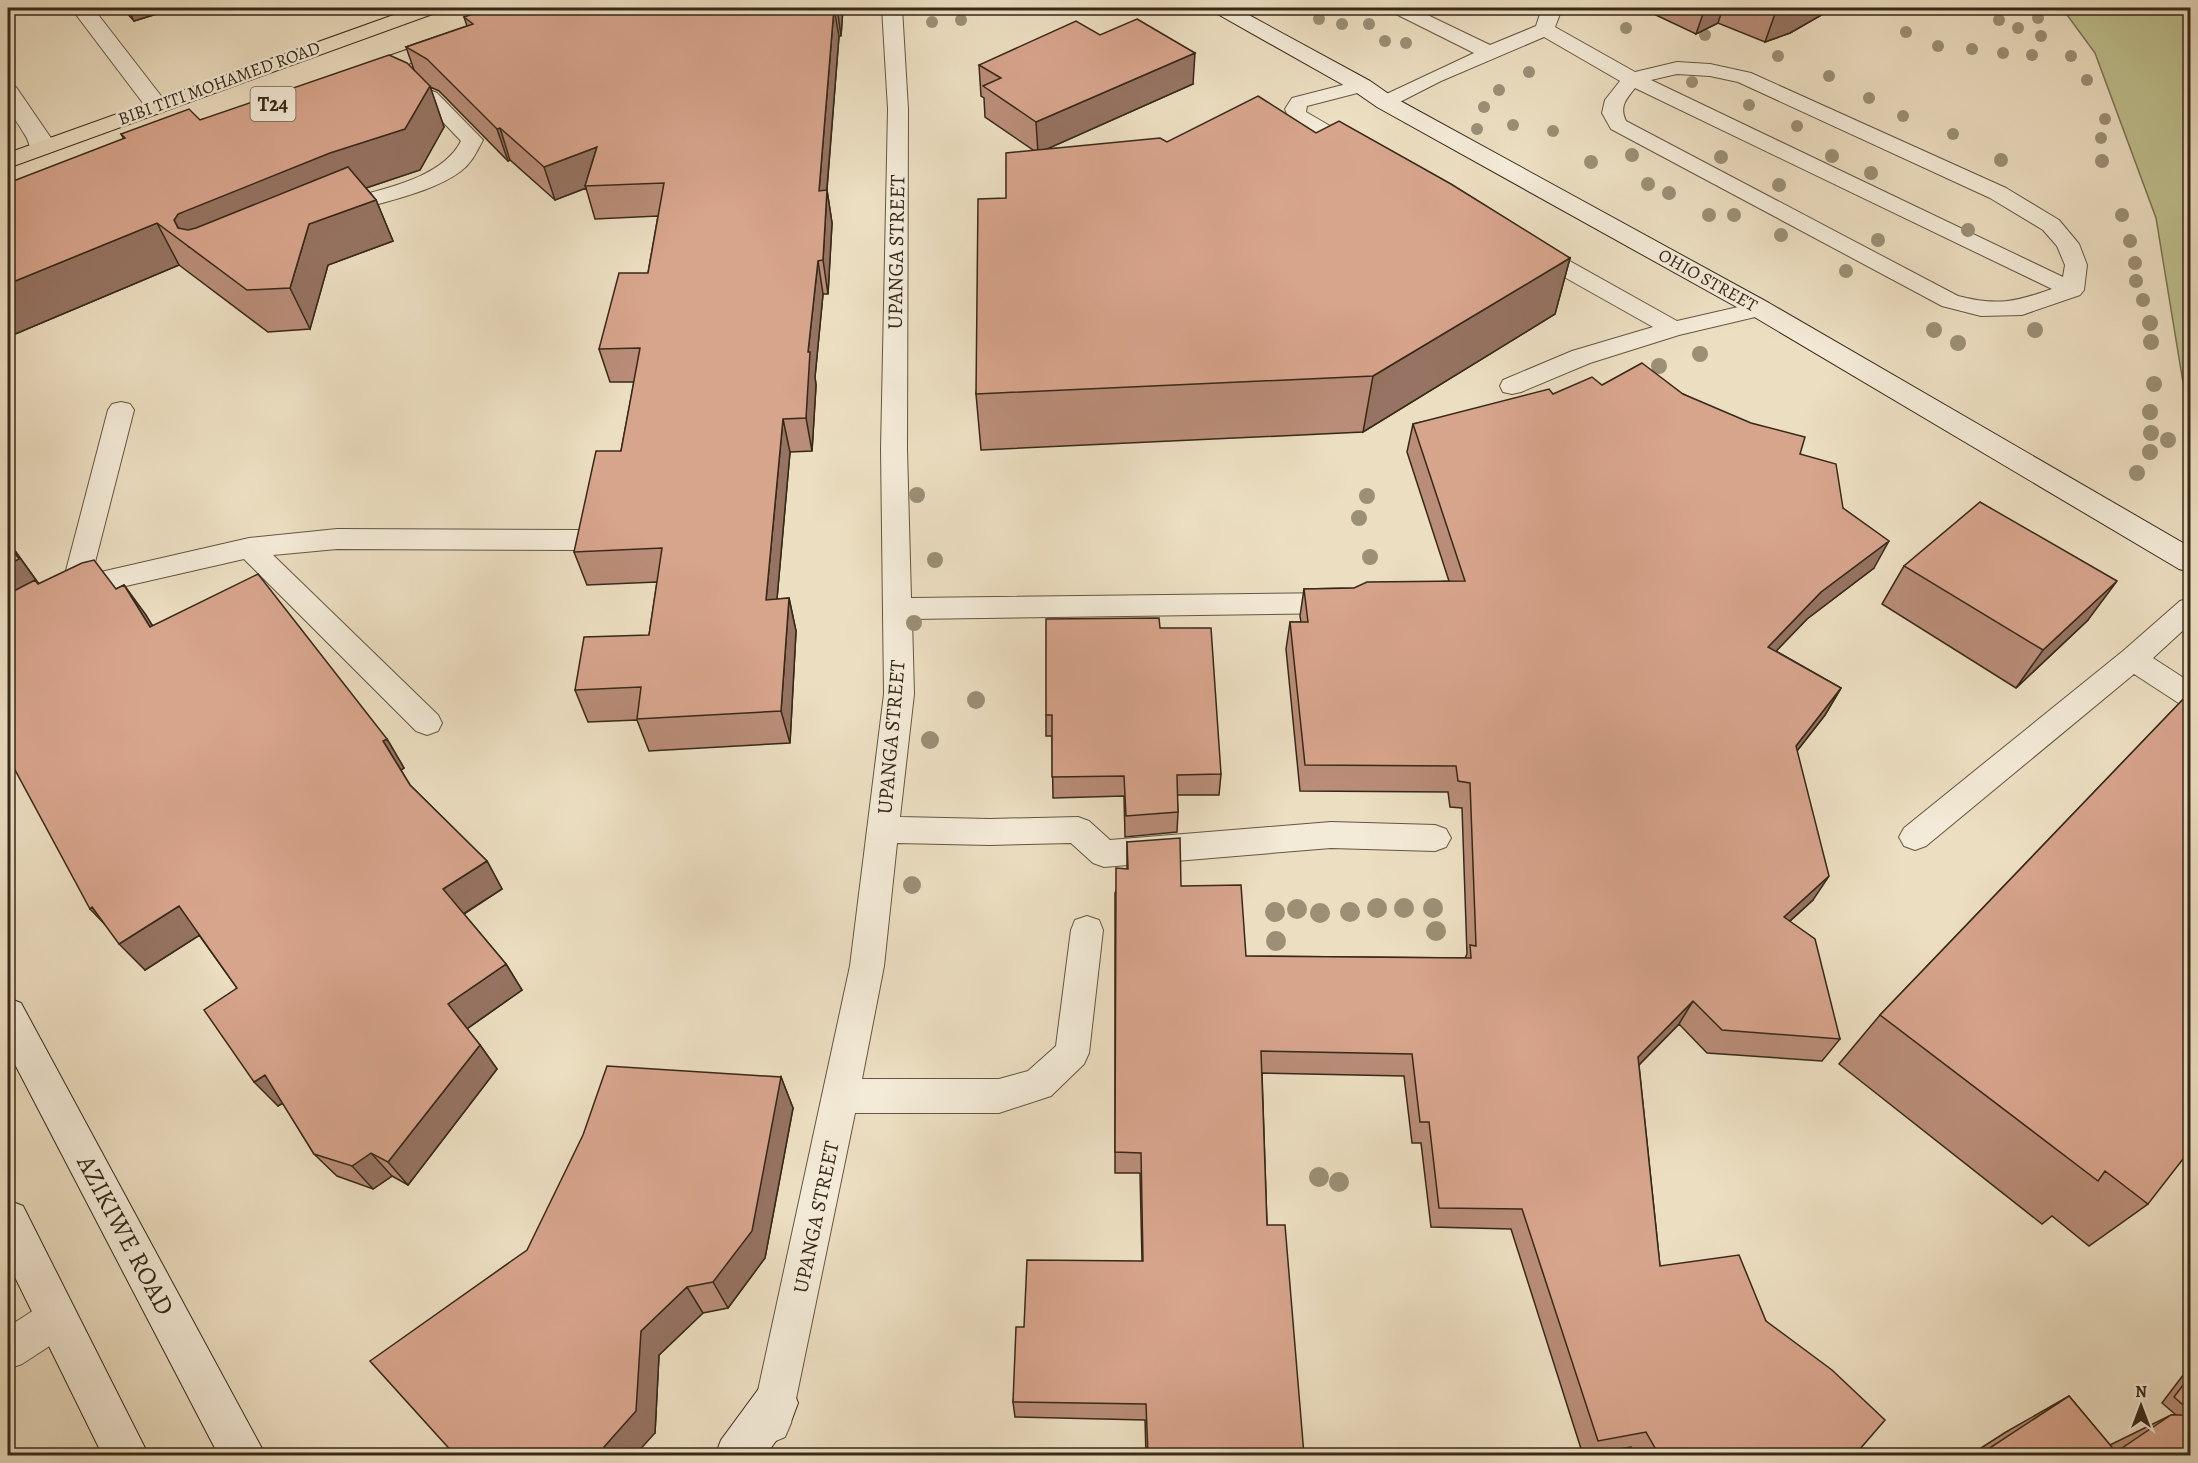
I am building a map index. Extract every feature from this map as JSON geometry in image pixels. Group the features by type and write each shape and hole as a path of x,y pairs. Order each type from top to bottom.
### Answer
{"highway":[{"name":"BIBI TITI MOHAMED ROAD","path":"8,161 431,8"},
{"name":"BIBI TITI MOHAMED ROAD","path":"338,81 471,32"}],"street":[{"path":"82,8 157,106"},
{"name":"OHIO STREET","path":"1221,8 1362,86 1385,102 1760,309 2190,561"},
{"path":"8,92 39,138 41,148"},
{"name":"AZIKIWE ROAD","path":"8,1015 243,1455"},
{"path":"8,1220 127,1455"},
{"path":"736,1455 776,1403"}],"lane":[{"name":"UPANGA STREET","path":"762,1455 776,1403 867,966 899,694 894,438 898,109 892,8"},
{"path":"1399,8 1490,53"},
{"path":"1385,102 1545,29 1550,15 1547,8"},
{"path":"1545,29 1632,79 2072,290"},
{"path":"1677,68 1710,70 1744,77 1998,193 2051,225 2068,244 2076,265 2072,290 2022,308 1981,309 1950,300 1618,125 1612,113 1615,100 1632,79 1677,68"},
{"path":"314,219 356,201 438,176 463,158 472,140 430,97 371,70"},
{"path":"1362,86 1299,102 1295,109 1296,115 1372,159"},
{"path":"1518,241 1674,329"},
{"path":"1512,386 1581,357 1674,329 1760,309"},
{"path":"75,588 121,410"},
{"path":"8,622 75,588 249,548 338,539 580,540"},
{"path":"249,548 427,723"},
{"path":"897,609 1349,603"},
{"path":"1915,837 2133,659 2190,608"},
{"path":"2133,659 2190,696"},
{"path":"883,830 990,832 1078,830 1104,854 1332,835 1435,838"},
{"path":"840,1096 999,1096 1039,1084 1072,1053 1087,930"},
{"path":"8,1350 57,1318"}],"green space":[{"path":"2062,8 2190,8 2190,425 2156,218 2095,53"}],"building":[{"path":"490,8 834,8 819,191 827,190 823,260 818,261 808,352 810,352 806,418 783,419 766,600 789,598 781,711 637,719 641,687 575,690 584,637 649,635 662,548 574,552 596,451 621,451 640,348 599,349 619,273 648,273 664,183 585,186 597,147 544,167 500,128 497,129 427,59 406,47 473,24 464,17"},
{"path":"1137,19 1195,53 1036,122 983,86 1001,78 979,65 1076,21 1100,35"},
{"path":"389,55 407,63 430,86 405,129 330,153 178,214 174,220 178,228 188,230 196,228 348,167 376,200 309,224 290,288 247,290 157,223 8,284 8,183 125,138 121,134 189,109 200,120"},
{"path":"1258,96 1316,133 1339,121 1451,184 1570,258 1373,376 976,394 978,199 1006,198 1006,153 1160,138 1167,142"},
{"path":"1642,363 1683,394 1751,423 1805,437 1800,454 1836,464 1843,508 1889,541 1821,592 1768,647 1841,688 1796,746 1829,876 1784,917 1815,939 1840,1039 1722,1030 1693,1001 1638,1057 1660,1266 1739,1255 1766,1321 1832,1370 1885,1420 1859,1450 1841,1455 1659,1455 1646,1432 1598,1441 1522,1209 1439,1208 1429,1122 1420,1122 1412,1054 1261,1051 1267,1225 1285,1225 1304,1455 1148,1455 1146,1404 1013,1402 1016,1327 1024,1327 1027,1260 1143,1261 1141,1153 1115,1152 1116,868 1128,869 1127,842 1180,838 1181,886 1241,885 1246,956 1471,958 1470,945 1476,946 1470,783 1458,781 1456,766 1305,765 1290,622 1308,622 1304,589 1354,588 1367,582 1465,581 1413,424 1549,389 1553,394 1592,377 1602,385"},
{"path":"1980,502 2117,581 2043,650 1904,566"},
{"path":"8,543 19,559 8,565"},
{"path":"94,560 116,589 124,585 150,627 258,574 387,739 383,741 410,785 487,861 443,889 506,964 448,1004 480,1045 388,1162 371,1153 352,1166 314,1154 265,1075 254,1082 204,1010 237,988 179,906 119,944 92,907 90,909 8,757 8,594 35,580 38,584 82,563"},
{"path":"1159,618 1160,628 1211,628 1221,774 1177,775 1178,812 1126,816 1124,776 1052,777 1052,715 1046,715 1046,619"},
{"path":"2190,692 2190,1150 2148,1204 2105,1171 2098,1181 1880,1015"},
{"path":"607,1066 781,1077 752,1231 713,1282 687,1287 641,1331 636,1411 604,1447 605,1455 455,1455 370,1361 527,1250 583,1135"},
{"path":"2190,1376 2190,1411 2174,1397"},
{"path":"2069,1396 2116,1452 2171,1415 2188,1415 2190,1418 2190,1455 1979,1455"}]}
